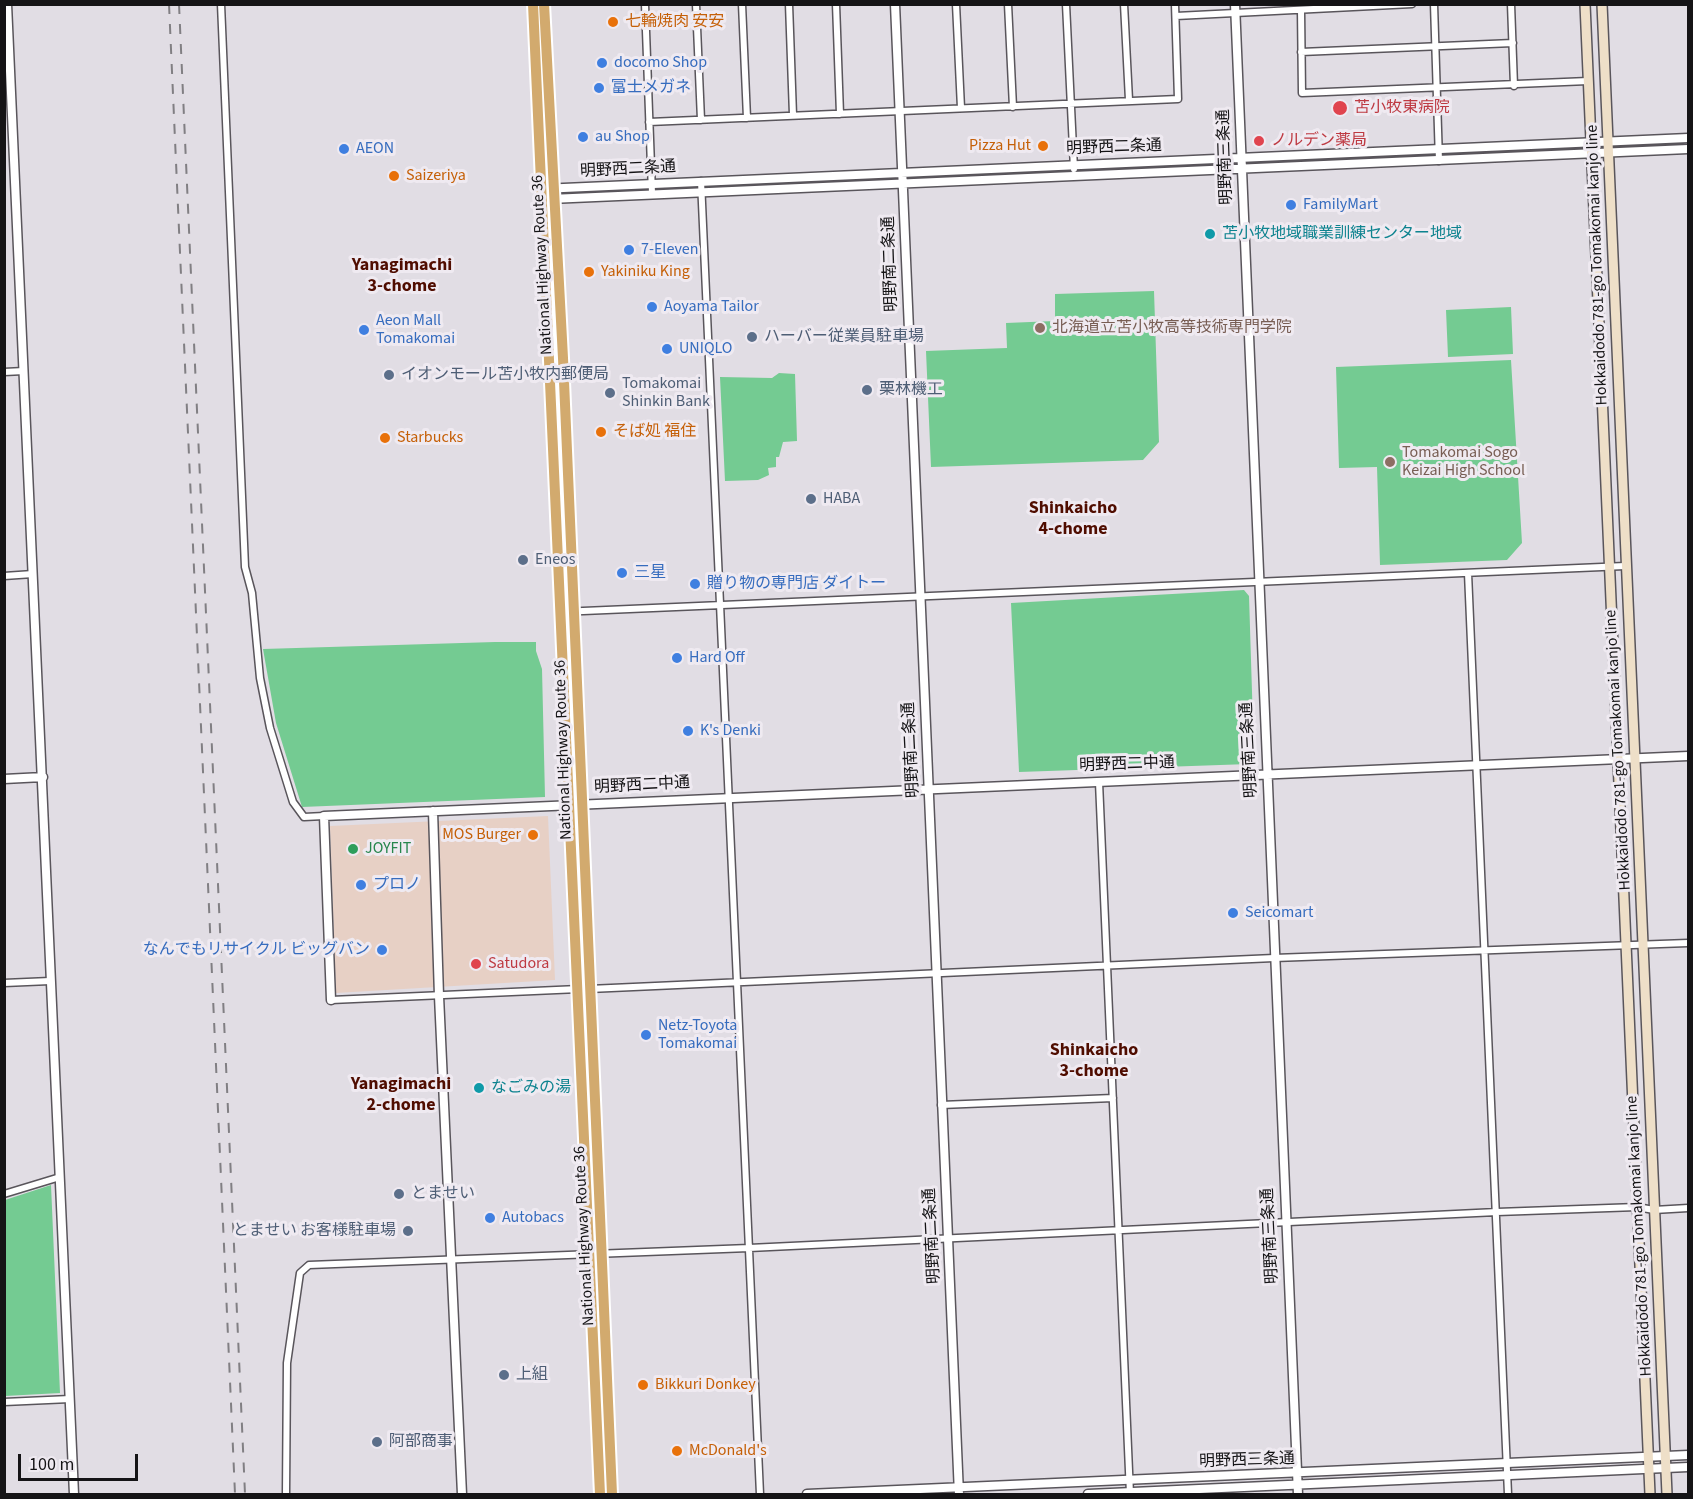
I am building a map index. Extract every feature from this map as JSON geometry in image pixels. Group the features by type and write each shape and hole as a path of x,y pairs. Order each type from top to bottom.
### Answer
{"highway":[{"name":"National Highway Route 36","path":"533,4 567,806 577,989 612,1494"},
{"name":"National Highway Route 36","path":"544,4 574,613 589,989 600,1494"}],"main road":[{"name":"Hokkaidodo 781-go Tomakomai kanjo line","path":"1585,4 1650,1494"},
{"name":"Hokkaidodo 781-go Tomakomai kanjo line","path":"1602,4 1667,1494"}],"street":[{"path":"7,4 9,109 24,371 74,1494"},
{"path":"221,4 245,567 252,593 260,678 270,728 293,802 304,817 324,816 331,1000 1484,949 1689,943"},
{"path":"645,4 652,193"},
{"path":"696,4 701,120"},
{"path":"742,4 747,118"},
{"path":"789,4 793,116"},
{"path":"836,4 840,114"},
{"name":"明野南二条通","path":"895,4 959,1491"},
{"path":"956,4 961,108"},
{"path":"1008,4 1013,107"},
{"path":"1066,4 1074,175"},
{"path":"1124,4 1129,100"},
{"path":"649,122 1178,99 1175,4"},
{"path":"1176,16 1235,9 1301,10 1412,4"},
{"path":"1434,4 1439,161"},
{"path":"1511,4 1514,86"},
{"name":"明野南三条通","path":"1235,9 1257,582 1298,1494"},
{"path":"1301,10 1302,93 1514,86 1588,81"},
{"path":"1301,52 1513,43"},
{"name":"明野西二条通","path":"554,194 652,183 1689,138"},
{"name":"明野西二条通","path":"541,194 652,193 1689,149"},
{"path":"702,181 760,1494"},
{"path":"4,372 24,371"},
{"path":"560,612 1625,566"},
{"path":"1468,573 1508,1494"},
{"path":"4,576 33,574"},
{"name":"明野西二中通","path":"324,816 567,806 730,796 1689,756"},
{"path":"4,779 43,777"},
{"path":"1099,782 1130,1493"},
{"path":"433,811 439,996 462,1494"},
{"path":"4,983 50,981"},
{"path":"941,1105 1113,1098"},
{"path":"4,1194 60,1177"},
{"path":"286,1494 287,1363 300,1273 309,1265 595,1252 748,1248 1497,1212 1638,1207 1654,1210 1689,1208"},
{"path":"4,1402 70,1399"},
{"name":"明野西三条通","path":"807,1494 959,1491 1130,1480 1689,1455"},
{"name":"明野西三条通","path":"1088,1494 1507,1477 1689,1467"}],"shaded area":[{"path":"548,816 555,980 336,993 330,826"}],"green space":[{"path":"1154,291 1159,442 1143,460 931,467 926,351 1007,348 1006,323 1055,321 1055,294"},
{"path":"1511,307 1513,354 1448,357 1446,310"},
{"path":"1511,360 1522,543 1507,560 1380,565 1377,467 1339,468 1336,367"},
{"path":"779,373 795,374 797,441 783,442 779,457 776,457 776,467 768,468 769,475 758,480 725,481 720,377 772,378"},
{"path":"1244,590 1249,596 1254,756 1249,764 1019,772 1011,603"},
{"path":"536,642 536,651 542,669 545,797 302,807 276,723 263,649"},
{"path":"51,1185 60,1393 5,1396 5,1200"}],"railway":[{"path":"169,4 235,1494"},
{"path":"179,4 245,1494"}],"place":[{"name":"七輪焼肉 安安","path":"613,22"},
{"name":"docomo Shop","path":"602,63"},
{"name":"富士メガネ","path":"599,88"},
{"name":"苫小牧東病院","path":"1340,108"},
{"name":"au Shop","path":"583,137"},
{"name":"ノルデン薬局","path":"1259,141"},
{"name":"Pizza Hut","path":"1043,146"},
{"name":"AEON","path":"344,149"},
{"name":"Saizeriya","path":"394,176"},
{"name":"FamilyMart","path":"1291,205"},
{"name":"苫小牧地域職業訓練センター地域","path":"1210,234"},
{"name":"7-Eleven","path":"629,250"},
{"name":"Yakiniku King","path":"589,272"},
{"name":"Aoyama Tailor","path":"652,307"},
{"name":"北海道立苫小牧高等技術専門学院","path":"1040,328"},
{"name":"Aeon Mall Tomakomai","path":"364,330"},
{"name":"ハーバー従業員駐車場","path":"752,337"},
{"name":"UNIQLO","path":"667,349"},
{"name":"イオンモール苫小牧内郵便局","path":"389,375"},
{"name":"栗林機工","path":"867,390"},
{"name":"Tomakomai Shinkin Bank","path":"610,393"},
{"name":"そば処 福住","path":"601,432"},
{"name":"Starbucks","path":"385,438"},
{"name":"Tomakomai Sogo Keizai High School","path":"1390,462"},
{"name":"HABA","path":"811,499"},
{"name":"Eneos","path":"523,560"},
{"name":"三星","path":"622,573"},
{"name":"贈り物の専門店 ダイトー","path":"695,584"},
{"name":"Hard Off","path":"677,658"},
{"name":"K's Denki","path":"688,731"},
{"name":"MOS Burger","path":"533,835"},
{"name":"JOYFIT","path":"353,849"},
{"name":"プロノ","path":"361,885"},
{"name":"Seicomart","path":"1233,913"},
{"name":"なんでもリサイクル ビッグバン","path":"382,950"},
{"name":"Satudora","path":"476,964"},
{"name":"Netz-Toyota Tomakomai","path":"646,1035"},
{"name":"なごみの湯","path":"479,1088"},
{"name":"とませい","path":"399,1194"},
{"name":"Autobacs","path":"490,1218"},
{"name":"とませい お客様駐車場","path":"408,1231"},
{"name":"上組","path":"504,1375"},
{"name":"Bikkuri Donkey","path":"643,1385"},
{"name":"阿部商事","path":"377,1442"},
{"name":"McDonald's","path":"677,1451"}],"district":[{"name":"Yanagimachi 3-chome","path":"402,276"},
{"name":"Shinkaicho 4-chome","path":"1073,519"},
{"name":"Shinkaicho 3-chome","path":"1094,1061"},
{"name":"Yanagimachi 2-chome","path":"401,1095"}]}
